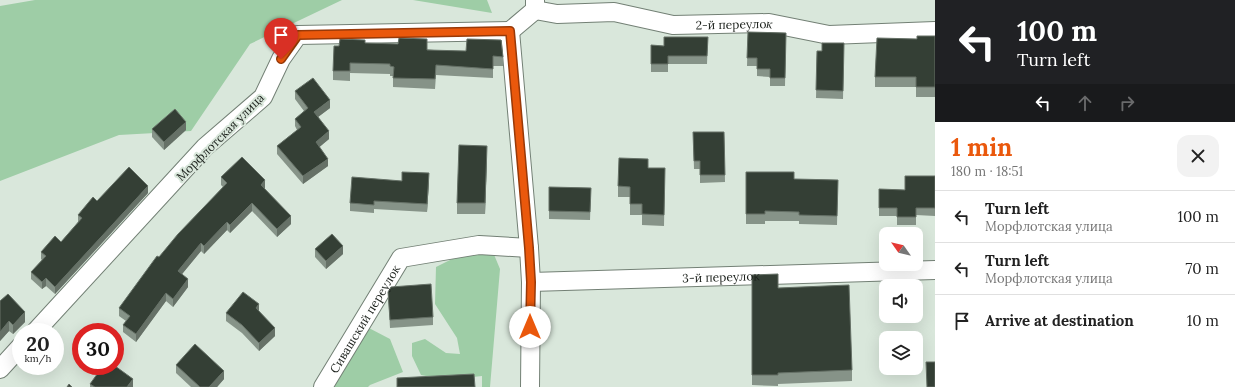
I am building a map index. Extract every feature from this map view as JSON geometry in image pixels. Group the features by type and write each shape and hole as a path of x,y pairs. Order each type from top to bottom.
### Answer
{"street":[{"path":"530,387 531,282 510,31 535,5"},
{"name":"2-й переулок","path":"535,5 557,14 614,12 673,25 769,23 828,35 935,31"},
{"name":"Морфлотская улица","path":"43,323 205,148 263,97 281,59 298,35 510,31"},
{"name":"Сивашский переулок","path":"323,387 401,258 479,245 529,248"},
{"name":"3-й переулок","path":"531,282 935,270"},
{"path":"0,369 12,356"}],"green space":[{"path":"35,0 342,0 250,44 191,131 119,135 0,181 0,6"},
{"path":"413,0 487,0 492,13"},
{"path":"490,245 500,269 490,387 482,387 482,376 446,380 421,375 412,356 412,343 425,339 446,353 460,354 457,338 435,304 436,267 468,251"},
{"path":"367,327 390,339 403,372 368,387 331,387"}],"building":[{"path":"748,32 786,33 785,78 770,78 770,69 757,69 757,58 747,58"},
{"path":"917,36 935,36 935,87 916,87 916,77 875,77 877,38 917,39"},
{"path":"664,37 708,37 707,56 668,56 668,64 651,64 651,45 664,46"},
{"path":"399,38 427,39 427,50 466,51 467,39 501,40 503,57 493,56 493,69 436,65 435,79 393,78 394,67 390,66 390,64 350,63 350,71 333,71 334,46 339,46 340,39 365,40 365,43 398,44"},
{"path":"822,43 844,43 843,91 816,90 817,51 822,51"},
{"path":"313,78 330,100 314,112 329,131 316,142 328,159 303,176 277,146 301,127 295,119 308,108 295,91"},
{"path":"175,109 186,122 164,142 152,129"},
{"path":"693,132 724,132 725,175 700,175 700,161 694,161"},
{"path":"459,145 487,146 485,203 457,203"},
{"path":"242,157 265,180 261,185 291,216 277,229 252,203 230,225 227,222 204,246 201,243 178,271 188,279 173,299 166,293 136,334 124,326 130,316 119,308 157,256 159,257 178,234 227,183 221,177"},
{"path":"619,158 648,159 648,168 665,168 664,215 642,214 642,204 630,204 630,187 618,186"},
{"path":"129,167 148,186 55,287 46,278 42,282 31,272 46,256 41,252 55,236 61,242 82,218 78,215 93,197 97,201"},
{"path":"402,172 429,173 427,204 374,201 374,205 350,203 352,177 402,181"},
{"path":"746,172 794,172 794,179 838,180 837,216 799,215 799,212 765,211 765,214 746,214"},
{"path":"905,176 935,176 935,208 916,208 916,217 897,217 897,208 879,208 879,189 905,190"},
{"path":"549,187 591,188 590,212 549,211"},
{"path":"332,234 343,246 326,261 315,249"},
{"path":"778,274 778,288 849,285 852,370 778,373 778,375 752,375 752,275"},
{"path":"431,284 433,317 390,320 388,292 391,287"},
{"path":"243,292 259,304 256,308 275,328 259,343 242,325 226,313"},
{"path":"8,294 25,312 15,323 12,324 9,321 0,332 0,301"},
{"path":"195,344 224,371 209,387 200,387 176,365"},
{"path":"926,362 935,362 935,387 927,387"},
{"path":"124,372 133,379 127,387 95,387 90,384 96,375 124,375"},
{"path":"474,374 475,387 397,387 397,378"}],"route":[{"path":"281,59 298,35 510,31 529,248 531,282 530,327"}]}
